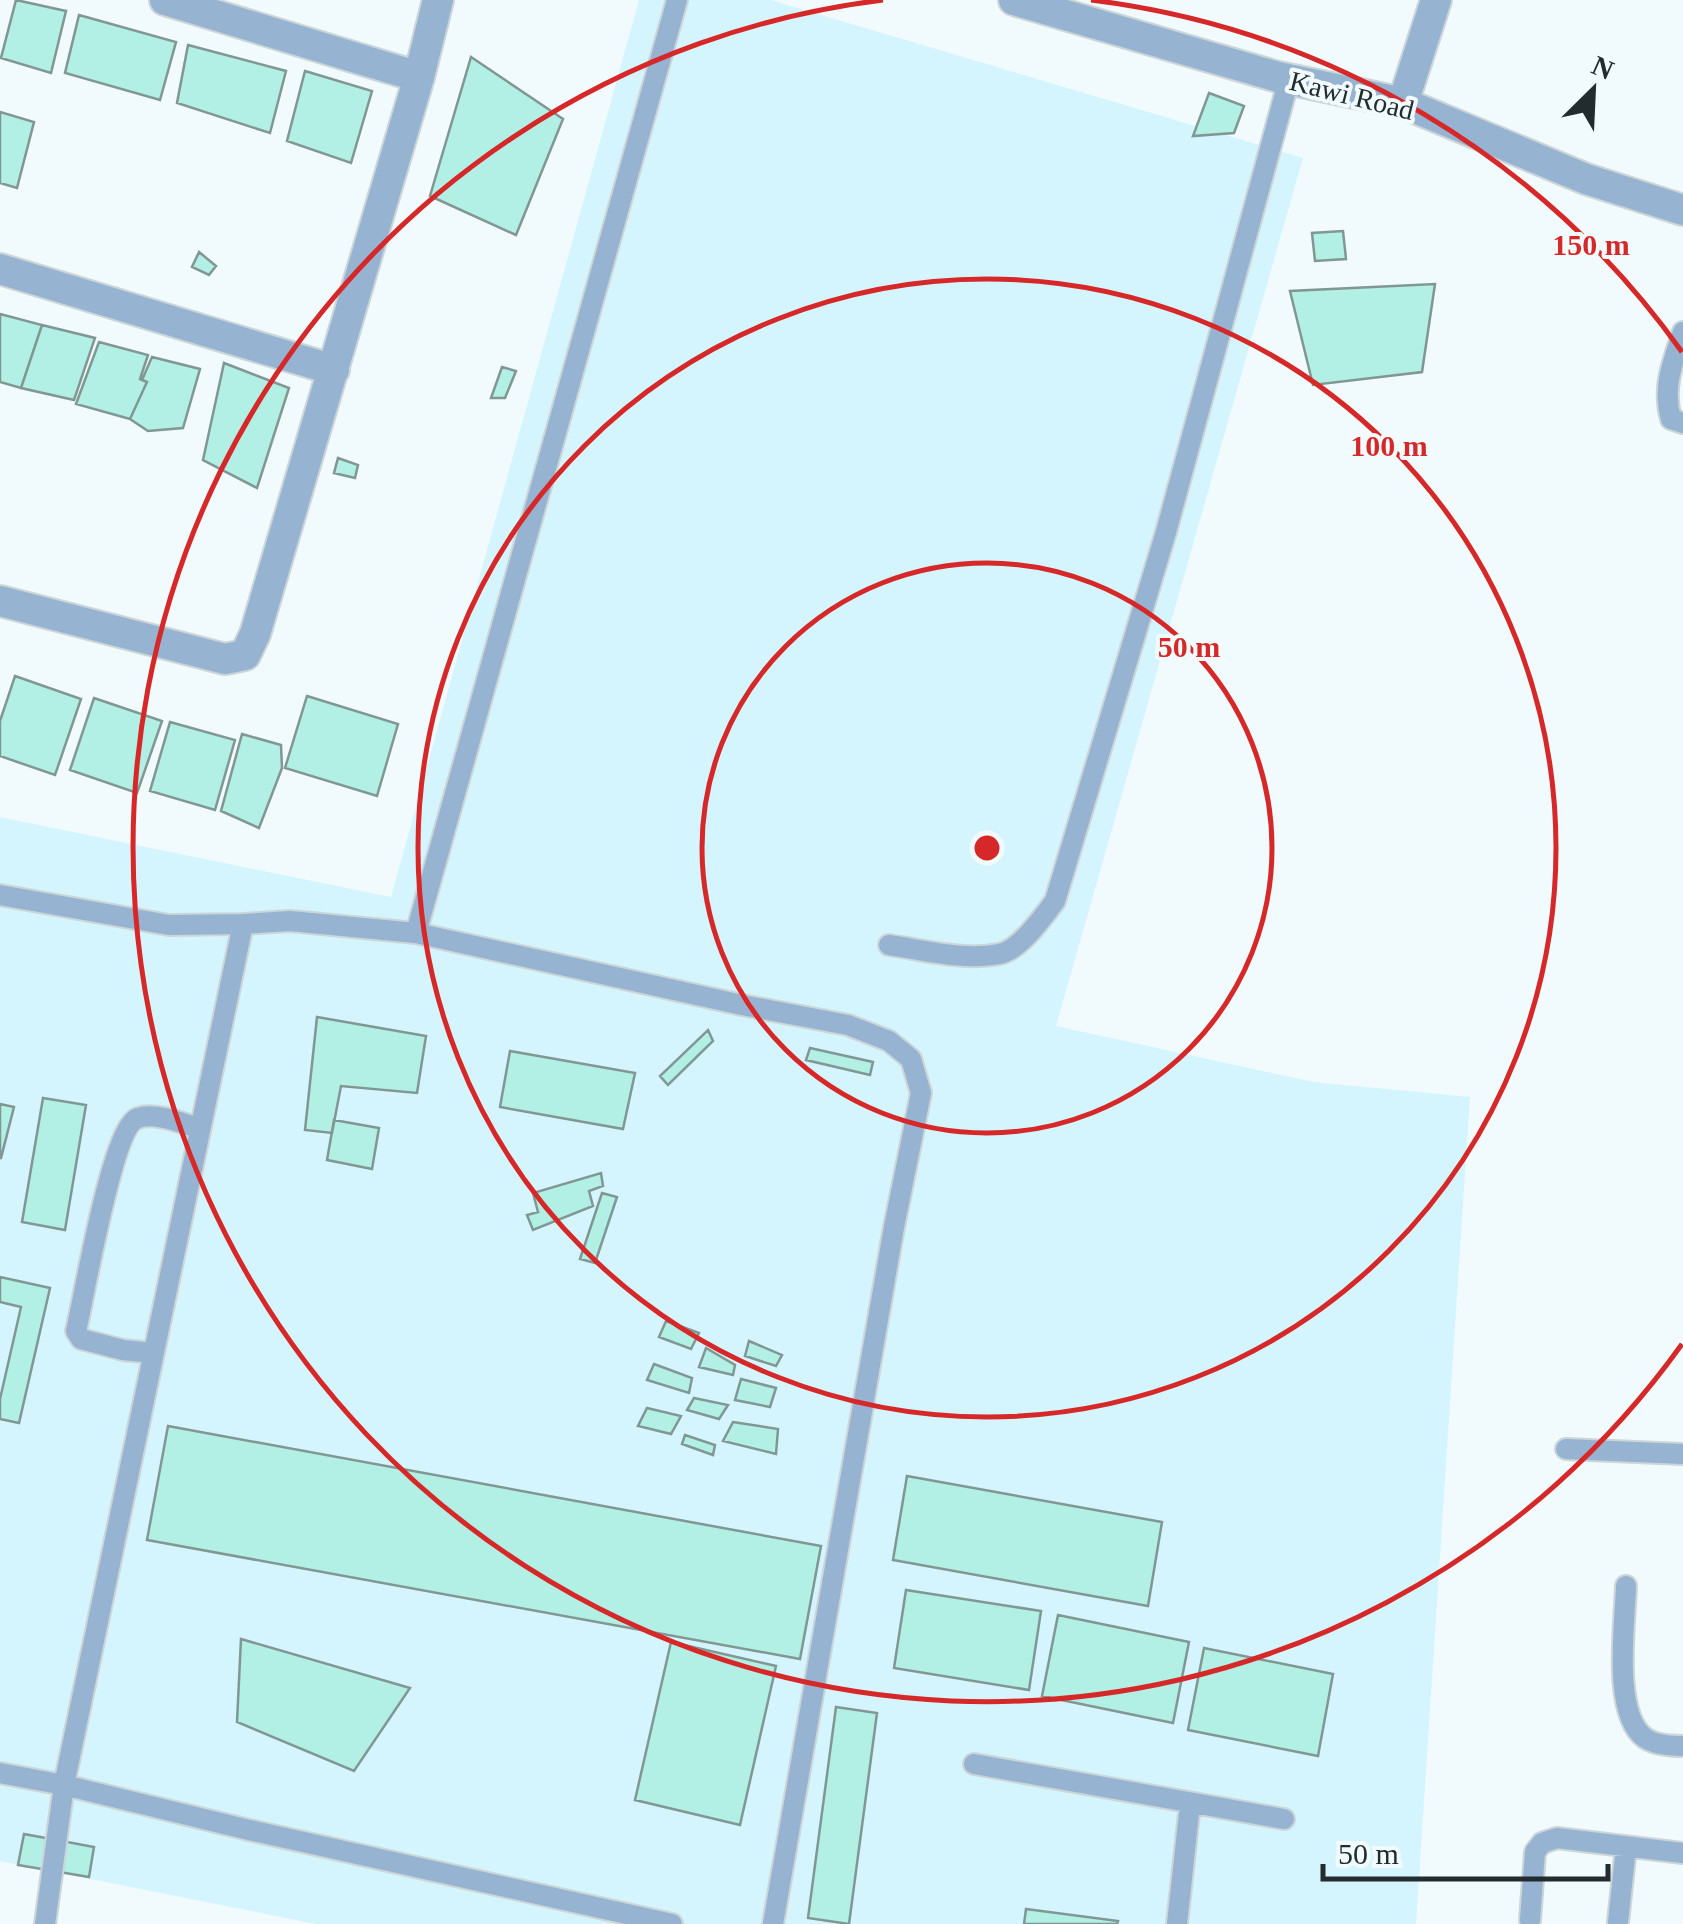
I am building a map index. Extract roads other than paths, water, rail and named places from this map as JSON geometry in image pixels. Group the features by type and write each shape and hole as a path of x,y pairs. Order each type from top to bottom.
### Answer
{"street":[{"path":"165,0 419,77"},
{"path":"0,601 224,659 245,655 255,634 334,370 438,0"},
{"name":"Kawi Road","path":"1014,0 1289,79 1403,104 1586,179 1683,210"},
{"path":"1403,104 1436,0"},
{"path":"0,269 334,370"}],"lane":[{"path":"416,933 677,0"},
{"path":"889,946 955,954 1002,954 1035,928 1055,901 1166,532 1289,79"},
{"path":"1683,332 1668,378 1666,400 1670,419 1683,423"},
{"path":"0,895 169,925 290,920 416,933 848,1025 889,1040 912,1059 921,1092 773,1924"},
{"path":"45,1924 64,1785 242,924"},
{"path":"154,1353 81,1339 76,1331 110,1170 128,1125 138,1118 156,1118 198,1128"},
{"path":"1566,1449 1683,1454"},
{"path":"1626,1586 1624,1697 1634,1727 1647,1740 1683,1746"},
{"path":"974,1764 1284,1819"},
{"path":"0,1772 672,1924"},
{"path":"1177,1924 1190,1804"},
{"path":"1530,1920 1534,1852 1542,1842 1558,1838 1683,1853"},
{"path":"1618,1922 1626,1847"}]}
